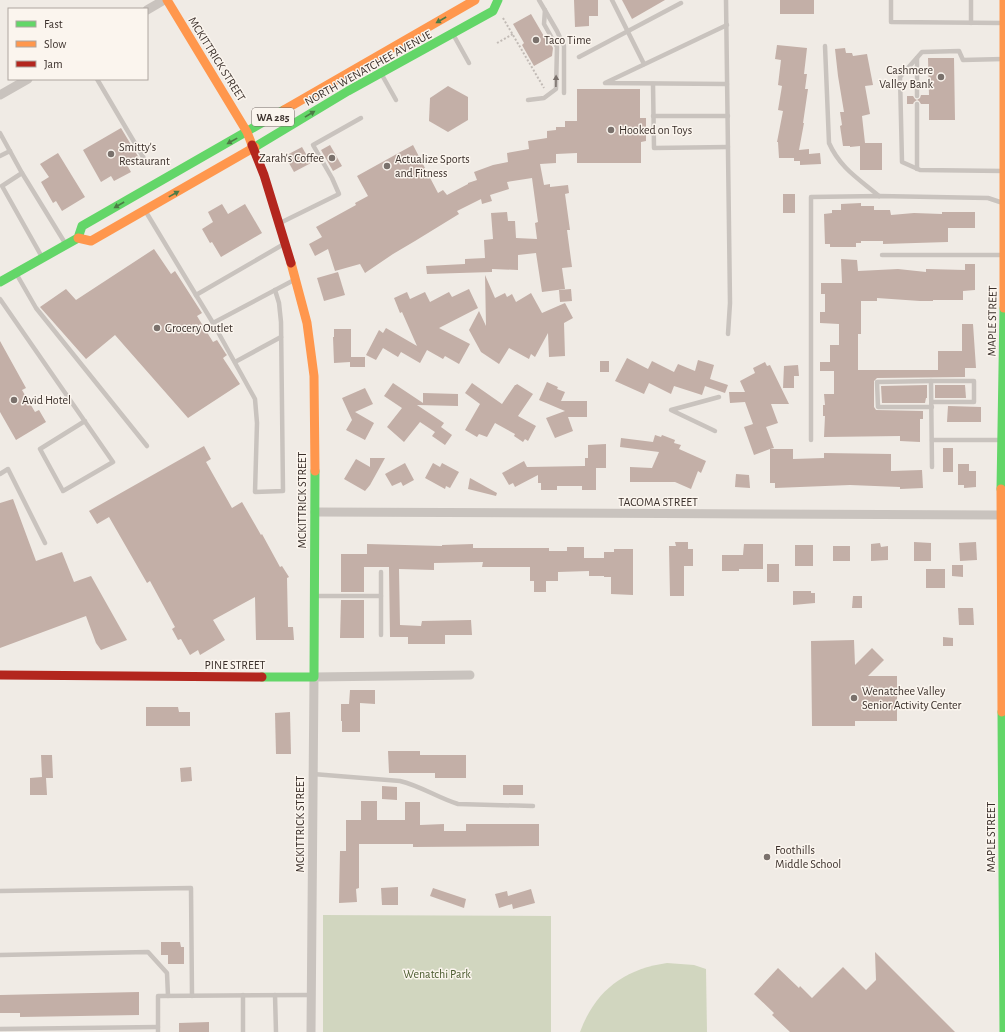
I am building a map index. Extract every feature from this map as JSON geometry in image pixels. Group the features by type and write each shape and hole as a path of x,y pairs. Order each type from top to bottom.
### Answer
{"street":[{"path":"148,9 165,0"},
{"name":"MCKITTRICK STREET","path":"165,0 247,132 264,175 286,243 309,332 314,376 315,512 311,1032"},
{"name":"NORTH WENATCHEE AVENUE","path":"0,282 78,238 82,226 475,0"},
{"name":"NORTH WENATCHEE AVENUE","path":"78,238 92,241 348,92 493,12 498,0"},
{"name":"MAPLE STREET","path":"1004,0 1005,255 1002,440 1004,1032"},
{"path":"0,95 26,80"},
{"name":"TACOMA STREET","path":"315,512 1003,515"},
{"name":"PINE STREET","path":"0,675 314,677 470,675"}],"lane":[{"path":"539,0 546,10 564,46 564,93"},
{"path":"612,0 644,64"},
{"path":"579,57 681,1 686,0"},
{"path":"726,0 730,303 728,334"},
{"path":"891,0 891,22 1004,23"},
{"path":"970,0 971,23"},
{"path":"528,100 544,98 556,89 557,47 544,24 546,10"},
{"path":"727,25 605,83 727,84"},
{"path":"453,34 469,63"},
{"path":"825,46 829,143 834,156 841,165 879,196"},
{"path":"1004,59 963,60 959,51 922,52 900,77 902,162 920,170 1004,171"},
{"path":"917,58 917,96"},
{"path":"382,73 396,100"},
{"path":"98,80 146,162"},
{"path":"653,84 654,148 728,147"},
{"path":"917,104 917,169"},
{"path":"653,116 728,116"},
{"path":"279,224 339,194 332,178 313,146 361,118"},
{"path":"0,133 22,173 66,245"},
{"path":"0,156 10,151"},
{"path":"22,173 1,184 43,258"},
{"path":"811,440 811,197 879,196 988,198 1005,204"},
{"path":"145,210 214,323 255,399 257,452 255,492 284,491 281,337 279,303 275,290"},
{"path":"196,295 286,243"},
{"path":"882,255 1005,255"},
{"path":"16,274 36,308 147,446"},
{"path":"214,323 296,279"},
{"path":"0,299 85,421 113,462 64,491 40,449 85,421"},
{"path":"235,362 281,337"},
{"path":"932,381 932,467"},
{"path":"974,381 974,402 932,405 878,407 877,382 974,381"},
{"path":"715,431 671,410 719,397"},
{"path":"932,440 1002,440"},
{"path":"0,474 8,469 45,543"},
{"path":"381,572 381,635"},
{"path":"314,596 381,596"},
{"path":"313,774 400,781 412,784 458,804 533,806"},
{"path":"0,891 191,888 192,996"},
{"path":"0,955 148,952 167,973 168,996"},
{"path":"243,995 243,1032"},
{"path":"275,995 276,1032"},
{"path":"0,1029 158,1029 158,996 311,995"}],"path":[{"path":"502,16 546,91"},
{"path":"497,43 512,34"}],"green space":[{"name":"Wenatchi Park","path":"323,915 551,916 551,1032 323,1032"},
{"path":"667,963 694,965 706,969 707,1032 580,1032 594,1005 613,984 637,971"}],"building":[{"path":"574,0 598,0 598,16 589,16 589,26 575,27"},
{"path":"622,0 665,0 632,19"},
{"path":"780,0 814,0 814,14 780,14"},
{"name":"Taco Time","path":"531,14 545,38 547,37 553,48 552,56 534,66 522,45 524,43 513,24"},
{"path":"777,45 807,48 804,74 807,74 805,89 808,89 799,150 809,149 809,154 820,153 821,164 800,165 800,161 794,161 794,158 779,158 777,142 783,111 778,110 782,86 778,85 781,60 775,59"},
{"path":"845,48 846,53 852,53 853,56 867,54 873,85 865,86 870,114 862,116 865,143 882,143 882,170 860,170 860,146 843,146 840,126 842,125 840,112 844,112 835,49"},
{"name":"Cashmere Valley Bank","path":"928,58 954,58 955,120 929,120 929,104 921,104 917,100 921,95 929,95"},
{"path":"448,86 468,97 468,120 448,132 429,121 430,98"},
{"path":"577,89 640,89 640,118 646,118 646,141 641,142 641,163 577,163 577,153 556,154 556,163 540,164 544,185 550,184 550,187 568,185 569,193 565,194 570,230 567,230 572,267 562,268 565,289 542,292 536,253 518,255 518,270 492,269 492,272 427,274 426,266 465,264 465,259 485,258 484,240 493,239 491,213 507,212 508,221 515,221 516,238 537,239 535,223 538,222 532,178 507,182 509,189 490,195 492,201 482,204 481,199 457,211 459,214 393,254 365,273 360,264 335,271 328,249 315,256 309,244 322,237 316,227 356,205 355,203 368,196 357,176 413,145 438,193 443,190 447,195 468,183 477,180 474,172 493,165 508,162 507,153 529,149 528,141 547,138 547,131 556,130 556,127 565,127 565,121 577,121"},
{"path":"907,96 913,96 917,100 913,104 907,104"},
{"name":"Smitty's Restaurant","path":"121,128 139,158 127,165 131,172 114,181 111,176 101,182 83,150"},
{"name":"Zarah's Coffee","path":"330,145 342,166 333,171 321,150"},
{"path":"302,147 311,163 294,172 285,156"},
{"path":"58,153 85,197 62,211 56,201 53,203 41,182 49,177 40,164"},
{"path":"783,194 795,194 795,213 783,213"},
{"path":"861,203 861,206 874,206 874,210 890,210 891,215 975,212 975,228 948,228 948,242 883,244 883,241 861,241 861,243 856,243 856,247 830,247 830,244 825,244 824,214 832,213 832,210 841,210 841,204"},
{"path":"222,204 228,214 245,204 262,233 221,257 212,242 210,243 202,229 213,222 208,212"},
{"name":"Grocery Outlet","path":"154,249 171,274 175,271 202,313 197,316 213,342 217,340 227,355 223,358 240,384 188,418 115,335 86,359 40,307 66,289 76,300"},
{"path":"841,259 857,260 858,271 898,269 926,272 926,269 965,270 965,264 975,264 975,290 963,291 963,300 920,301 877,298 877,301 861,301 861,334 858,334 858,370 938,370 938,351 962,351 962,324 973,324 976,368 965,368 965,377 877,378 874,381 874,407 876,410 923,411 923,419 920,419 920,442 900,441 900,436 824,437 824,394 834,394 834,371 820,371 820,362 830,362 830,345 839,345 839,324 820,323 820,312 825,312 825,294 821,294 821,283 842,283"},
{"path":"338,272 345,295 324,301 317,278"},
{"path":"485,275 495,298 505,293 507,297 512,294 516,302 531,293 542,313 565,303 573,318 564,323 565,356 549,357 548,333 535,357 531,354 529,359 509,348 499,364 481,352 469,330 479,311 486,326"},
{"path":"469,289 478,308 439,328 470,344 459,364 445,356 443,359 427,350 420,363 401,352 398,357 383,348 376,360 366,355 379,330 383,333 386,328 417,346 394,298 407,292 410,299 425,292 430,302 449,292 452,297"},
{"path":"571,289 572,301 560,302 559,290"},
{"path":"334,329 351,329 351,357 365,357 365,367 350,367 350,362 334,363"},
{"name":"Avid Hotel","path":"0,341 26,388 22,390 35,412 39,410 46,422 16,440 0,412"},
{"path":"627,358 648,369 652,361 674,372 678,364 695,371 698,360 714,365 710,379 728,385 725,393 705,386 702,395 674,386 671,394 649,383 644,394 615,381"},
{"path":"600,361 609,361 609,372 600,372"},
{"path":"765,362 767,366 770,365 789,404 771,404 778,423 766,427 774,448 754,455 744,427 753,424 745,402 730,403 729,392 745,392 740,381 755,373 753,368"},
{"path":"798,365 799,376 794,376 794,388 783,388 784,366"},
{"path":"547,382 558,387 557,389 565,392 561,401 587,401 587,417 568,417 573,431 555,438 546,418 565,411 539,400"},
{"path":"393,383 423,403 423,393 458,394 458,406 417,405 444,423 441,427 452,435 445,445 432,436 435,432 420,422 404,442 387,427 402,408 384,396"},
{"path":"472,383 502,404 517,384 533,394 518,416 536,426 528,441 525,439 523,442 514,436 515,434 495,423 487,437 479,434 477,437 465,430 480,404 465,393"},
{"path":"927,385 927,398 925,403 882,403 881,386"},
{"path":"935,385 965,385 966,398 935,398"},
{"path":"365,388 373,404 355,412 374,423 365,440 346,430 352,420 342,398"},
{"path":"948,406 981,407 981,422 947,422"},
{"path":"655,435 661,437 662,435 675,440 674,443 681,445 679,449 706,461 701,473 698,471 691,489 675,482 630,482 630,467 652,468 659,452 620,447 621,438 653,442"},
{"path":"606,444 606,468 596,468 596,490 582,490 582,486 557,486 557,490 541,490 541,483 538,483 538,475 515,487 513,483 509,485 502,473 524,461 527,467 585,466 585,458 588,458 588,445"},
{"path":"204,446 211,459 206,462 232,508 242,502 280,567 282,566 289,577 287,578 288,627 293,627 294,640 256,640 255,597 213,620 225,640 200,655 198,650 190,655 181,639 178,640 172,629 175,627 150,581 147,583 109,517 97,524 89,511"},
{"path":"943,448 953,448 953,472 943,472"},
{"path":"770,449 793,449 793,459 824,458 824,453 891,454 891,471 922,470 923,488 900,489 900,487 850,485 775,488 775,483 770,483"},
{"path":"370,458 385,458 365,491 344,479 356,459 370,467"},
{"path":"405,463 414,480 403,486 401,482 392,486 385,474"},
{"path":"433,463 440,467 442,463 459,472 450,488 446,486 445,489 425,478"},
{"path":"958,464 969,464 969,471 976,471 976,487 964,488 964,485 958,485"},
{"path":"736,474 749,475 750,488 735,487"},
{"path":"470,478 497,493 496,496 468,489"},
{"path":"13,499 36,561 62,552 74,582 91,576 127,640 101,650 96,643 86,616 0,648 0,503"},
{"path":"675,542 688,542 688,549 693,549 693,566 684,566 684,596 670,596 669,546 676,546"},
{"path":"914,542 931,543 931,561 914,561"},
{"path":"976,542 977,560 960,561 959,543"},
{"path":"880,543 881,547 888,546 888,560 871,561 871,544"},
{"path":"367,544 442,546 473,544 473,548 549,548 549,551 567,551 567,547 584,547 584,558 604,558 604,552 614,552 614,549 633,549 633,595 611,594 611,577 589,576 589,571 558,572 558,581 546,581 546,592 534,592 534,581 530,581 530,567 482,567 483,562 434,563 434,570 399,569 400,625 421,626 422,621 471,620 472,635 445,635 445,644 408,644 408,637 390,637 389,567 364,567 364,592 341,592 341,554 367,554"},
{"path":"744,544 763,544 763,569 722,571 722,555 743,555"},
{"path":"795,545 813,545 813,566 795,566"},
{"path":"833,546 850,546 850,561 833,561"},
{"path":"767,564 779,564 779,582 767,582"},
{"path":"952,565 963,565 963,577 952,576"},
{"path":"926,569 945,569 945,588 926,588"},
{"path":"793,591 811,591 811,593 815,593 815,603 793,605"},
{"path":"853,596 862,596 862,608 852,608"},
{"path":"341,600 364,600 364,638 340,638"},
{"path":"958,608 973,608 974,625 959,625"},
{"path":"943,637 953,638 953,646 943,646"},
{"name":"Wenatchee Valley Senior Activity Center","path":"854,640 855,665 872,648 884,660 868,676 897,676 897,721 855,721 855,726 812,726 811,641"},
{"path":"350,690 375,690 375,704 360,703 360,732 342,732 341,704 349,704"},
{"path":"146,707 178,707 179,712 190,712 190,726 146,726"},
{"path":"290,712 291,754 276,754 275,713"},
{"path":"388,751 420,751 420,755 466,755 466,778 435,778 435,773 389,773"},
{"path":"41,755 52,755 53,778 46,778 47,795 30,795 30,778 42,777"},
{"path":"191,767 192,781 181,782 180,768"},
{"path":"503,785 523,785 523,795 503,795"},
{"path":"382,786 397,787 397,800 382,799"},
{"path":"361,801 377,801 377,820 405,820 405,802 420,802 420,825 444,824 444,831 466,831 466,824 539,824 539,846 413,847 413,844 359,844 359,888 356,889 357,902 339,903 340,851 346,851 346,820 361,820"},
{"path":"398,887 398,905 382,905 381,888"},
{"path":"433,888 466,899 464,908 430,896"},
{"path":"531,889 535,903 513,909 512,904 499,908 495,894 507,891 508,896"},
{"path":"161,942 180,942 181,947 184,947 184,964 168,964 168,955 161,955"},
{"path":"875,952 955,1032 790,1032 772,1015 774,1013 754,994 778,968 812,998 843,967 866,990 876,980"},
{"path":"139,992 139,1015 20,1017 20,1013 0,1013 0,995"},
{"path":"209,1022 209,1032 179,1032 179,1023"}],"traffic: fast":[{"path":"255,147 348,91 493,11 498,0"},
{"path":"0,282 78,238 82,226 284,110"},
{"path":"1001,489 1004,308"},
{"path":"262,677 314,677 315,471"},
{"path":"1002,712 1004,1032"}],"traffic: slow":[{"path":"167,0 247,132 252,145"},
{"path":"284,110 475,0"},
{"path":"1004,0 1004,308"},
{"path":"78,238 91,241 255,147"},
{"path":"291,263 307,323 314,376 315,471"},
{"path":"1001,489 1002,712"}],"traffic: jam":[{"path":"252,145 264,175 291,263"},
{"path":"0,675 262,677"}],"place":[{"name":"Taco Time","path":"536,40"},
{"name":"Cashmere Valley Bank","path":"941,77"},
{"name":"Hooked on Toys","path":"611,130"},
{"name":"Smitty's Restaurant","path":"111,154"},
{"name":"Zarah's Coffee","path":"332,158"},
{"name":"Actualize Sports and Fitness","path":"387,166"},
{"name":"Grocery Outlet","path":"157,328"},
{"name":"Avid Hotel","path":"14,400"},
{"name":"Wenatchee Valley Senior Activity Center","path":"854,698"},
{"name":"Foothills Middle School","path":"767,857"}]}
